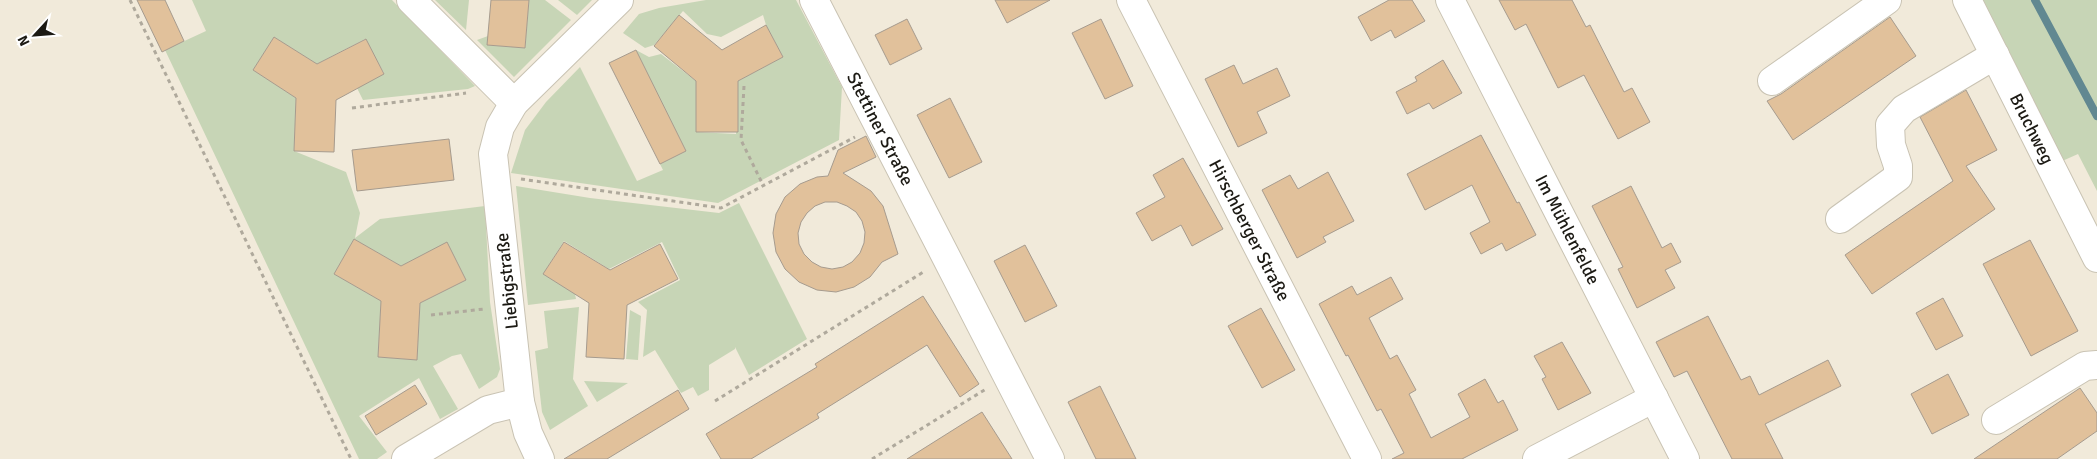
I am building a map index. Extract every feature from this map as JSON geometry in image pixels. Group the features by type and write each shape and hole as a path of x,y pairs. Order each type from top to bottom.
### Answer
{"street":[{"path":"411,0 514,104"},
{"name":"Liebigstraße","path":"540,459 528,433 520,402 493,154 500,127 514,104 619,0"},
{"name":"Stettiner Straße","path":"814,0 1050,459"},
{"name":"Hirschberger Straße","path":"1131,0 1367,459"},
{"name":"Im Mühlenfelde","path":"1450,0 1685,459"},
{"path":"1772,81 1887,0"},
{"name":"Bruchweg","path":"1967,0 2097,258"},
{"path":"1840,219 1898,177 1898,166 1891,145 1890,126 1904,110 1994,55"},
{"path":"1996,420 2085,366 2097,365"},
{"path":"1537,459 1654,398"},
{"path":"406,459 488,410 520,402"}],"path":[{"path":"130,0 351,459"},
{"path":"744,86 740,140 763,185"},
{"path":"352,108 475,92"},
{"path":"495,176 721,208 878,125"},
{"path":"715,401 947,258"},
{"path":"431,315 510,306"},
{"path":"872,459 1007,375"}],"green space":[{"path":"192,0 392,0 475,86 468,89 363,100 357,88 384,73 365,39 317,64 274,37 253,70 296,98 294,151 346,172 360,213 355,238 380,219 485,206 490,302 500,369 497,377 479,389 461,354 452,356 433,366 458,409 440,419 419,378 359,416 387,452 377,459 359,459 165,50 206,31","holes":["354,239 401,266 447,243 466,280 420,303 417,360 378,357 381,301 334,274"]},
{"path":"435,0 469,0 466,30"},
{"path":"529,0 545,0 571,20 514,77 477,40 488,36 488,45 525,48"},
{"path":"558,0 592,0 577,15"},
{"path":"706,0 796,0 842,87 839,140 718,203 511,173 525,130 546,102 580,67 637,181 663,170 660,164 686,151 636,50 649,57 661,54 696,81 696,132 736,134 738,81 783,57 766,25 763,15 721,37 707,34 683,11 654,45 645,48 623,33 639,14 659,8"},
{"path":"1976,0 2097,0 2097,191 2078,154 2060,162"},
{"path":"516,186 590,198 719,213 739,203 807,339 749,375 735,347 735,349 709,365 709,390 698,396 693,387 681,393 655,350 643,357 647,310 638,302 680,280 662,242 609,269 564,241 543,274 575,294 576,299 528,305"},
{"path":"579,307 573,379 588,406 550,430 542,412 535,351 548,348 544,311"},
{"path":"630,310 641,316 638,360 626,359"},
{"path":"584,381 628,383 597,402"}],"building":[{"path":"137,0 165,0 184,41 162,52"},
{"path":"491,0 529,0 525,48 487,45"},
{"path":"995,0 1050,0 1007,23"},
{"path":"1389,0 1412,0 1425,21 1395,38 1391,30 1371,41 1358,17"},
{"path":"1499,0 1572,0 1586,27 1590,25 1624,92 1632,88 1650,122 1618,139 1584,75 1558,88 1526,24 1515,30"},
{"path":"679,15 722,50 766,25 783,57 738,81 738,132 696,132 696,81 654,46"},
{"path":"1890,17 1916,56 1793,140 1767,101 1781,94"},
{"path":"907,19 922,49 890,65 875,35"},
{"path":"1101,19 1133,86 1105,99 1072,33"},
{"path":"274,37 317,64 366,39 384,74 336,100 334,152 294,151 296,98 253,70"},
{"path":"636,50 686,151 660,164 609,63"},
{"path":"1443,60 1462,93 1433,109 1429,103 1407,114 1396,92 1417,81 1415,77"},
{"path":"1234,65 1243,84 1277,68 1290,96 1257,112 1267,133 1238,147 1205,79"},
{"path":"1966,90 1997,150 1966,166 1995,209 1872,294 1845,255 1953,181 1920,117"},
{"path":"950,98 982,162 949,178 917,115"},
{"path":"1481,135 1536,235 1506,251 1502,243 1481,254 1470,233 1490,222 1472,185 1425,210 1407,174"},
{"path":"866,136 876,157 843,173 871,191 883,206 898,254 882,262 870,277 854,287 836,292 817,290 799,282 785,269 776,252 773,233 776,214 785,197 800,184 817,177 828,176 838,150","holes":["825,202 837,202 856,212 862,221 865,232 864,243 860,253 852,262 843,267 832,269 821,267 804,254 799,244 798,233 801,222 815,206"]},
{"path":"449,139 454,180 357,191 352,150"},
{"path":"1183,158 1223,229 1192,246 1181,225 1152,241 1136,213 1165,197 1153,175"},
{"path":"1328,172 1354,221 1323,237 1326,242 1297,258 1262,190 1290,175 1298,189"},
{"path":"1631,186 1662,248 1671,243 1681,262 1665,270 1675,288 1637,308 1618,269 1623,267 1592,206"},
{"path":"354,239 401,266 447,242 466,280 420,303 417,360 378,357 381,301 334,274"},
{"path":"2030,240 2078,331 2031,356 1983,264"},
{"path":"564,242 610,270 660,244 678,279 627,305 624,359 586,357 589,303 543,274"},
{"path":"1025,245 1057,306 1025,322 994,261"},
{"path":"1391,277 1403,299 1369,318 1390,359 1397,355 1416,390 1409,394 1431,438 1470,417 1458,394 1485,379 1498,403 1503,400 1518,430 1462,459 1392,459 1404,453 1381,409 1377,411 1319,304 1352,286 1357,295"},
{"path":"923,296 979,384 960,397 927,345 817,414 819,418 751,459 721,459 706,434 817,367 815,364"},
{"path":"1943,298 1963,336 1936,350 1916,313"},
{"path":"1261,308 1295,370 1262,388 1228,326"},
{"path":"1708,316 1741,380 1750,376 1759,395 1828,360 1841,386 1765,424 1783,459 1732,459 1687,371 1674,377 1656,342"},
{"path":"1562,342 1591,393 1558,410 1542,379 1546,377 1534,356"},
{"path":"1948,374 1969,415 1932,434 1911,394"},
{"path":"415,385 427,404 376,435 365,416"},
{"path":"1100,386 1136,459 1096,459 1068,402"},
{"path":"2080,388 2097,413 2097,431 2057,459 1974,459"},
{"path":"678,390 689,409 607,459 564,459"},
{"path":"982,412 1012,459 907,459 961,425"}],"waterway":[{"path":"2035,0 2097,116"}]}
